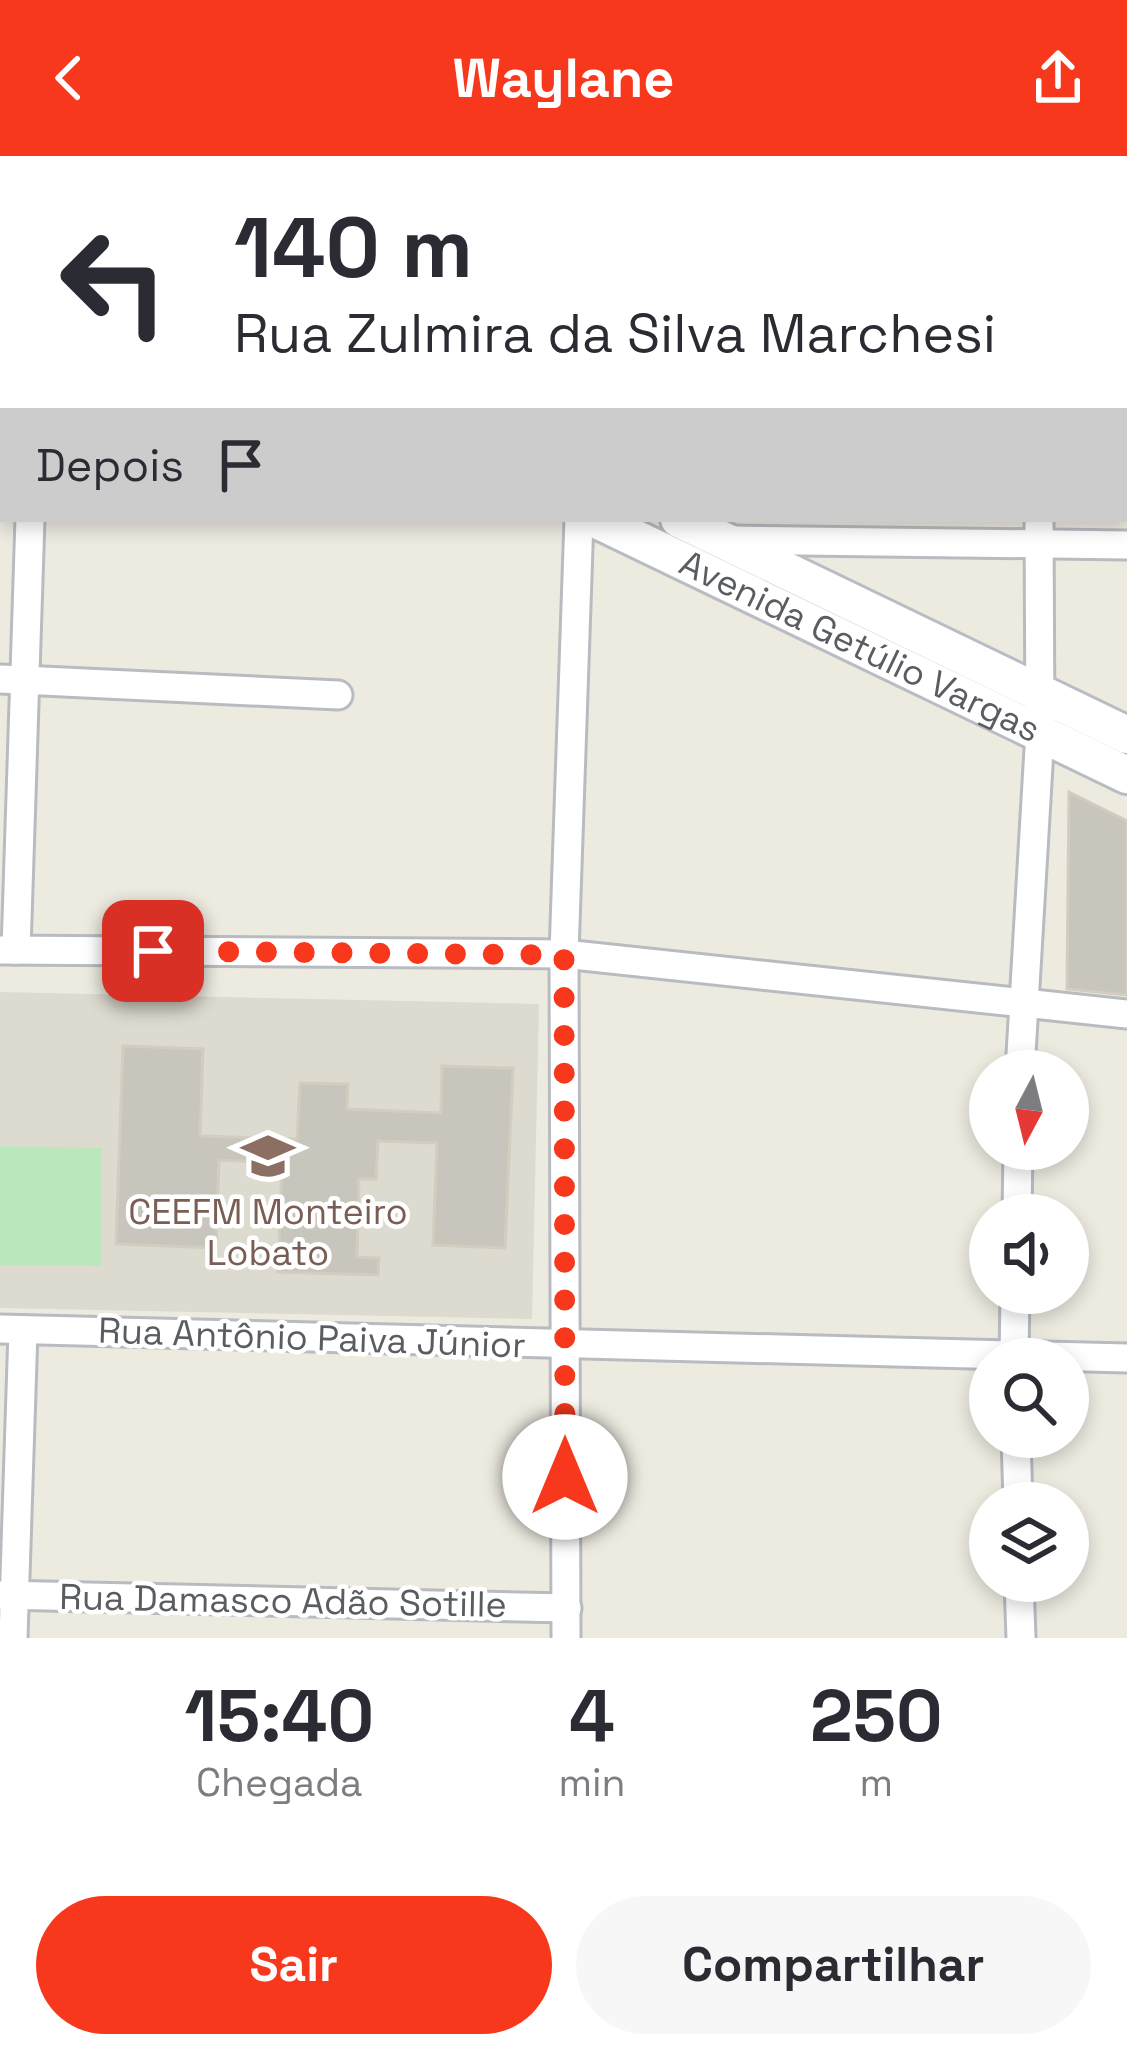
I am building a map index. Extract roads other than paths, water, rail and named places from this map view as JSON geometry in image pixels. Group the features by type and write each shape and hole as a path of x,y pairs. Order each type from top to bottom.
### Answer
{"street":[{"path":"30,522 12,679 8,950 564,955 1127,1014"},
{"path":"566,1638 564,955 579,522"},
{"name":"Avenida Getúlio Vargas","path":"601,522 1127,775"},
{"name":"Avenida Getúlio Vargas","path":"686,522 1127,735"},
{"path":"1021,1050 1040,731 1038,531"},
{"path":"726,540 1038,531 1127,545"},
{"path":"12,679 338,695"},
{"path":"12,1329 7,1595 13,1638"},
{"name":"Rua Antônio Paiva Júnior","path":"12,1329 969,1357"},
{"name":"Rua Antônio Paiva Júnior","path":"1089,1358 1127,1358"},
{"name":"Rua Damasco Adão Sotille","path":"7,1595 567,1608"},
{"path":"1020,1602 1021,1638"}],"place":[{"name":"CEEFM Monteiro Lobato","path":"268,1156"}]}
